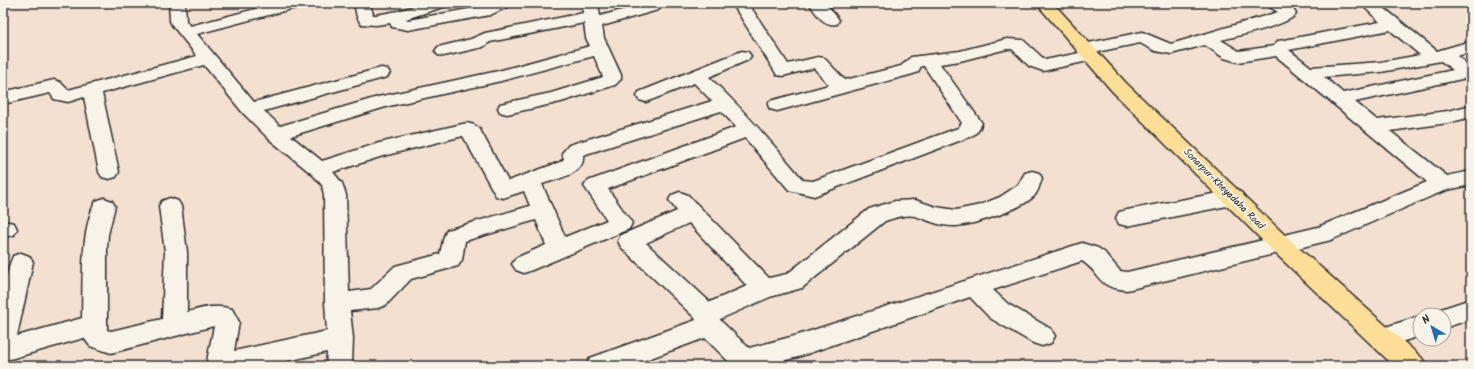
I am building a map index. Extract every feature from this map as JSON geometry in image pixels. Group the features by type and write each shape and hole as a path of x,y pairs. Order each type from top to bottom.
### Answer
{"main road":[{"name":"Sonarpur-Kheyadaha Road","path":"1044,3 1119,87 1281,245 1412,366"}],"street":[{"path":"177,3 178,22 207,59 250,109 276,134 319,169 332,183 335,195 337,303 340,338 339,366"},
{"path":"362,3 367,20 397,16 440,3"},
{"path":"397,16 398,23 408,25 484,7 495,8 504,3"},
{"path":"740,3 783,71 818,62 841,87"},
{"path":"817,3 831,20"},
{"path":"777,105 901,72 912,68 913,63 960,56 1013,43 1017,44 1035,62 1043,66 1142,37 1161,47 1171,49 1278,19 1288,14 1274,3"},
{"path":"1340,99 1464,73 1465,71 1462,68 1439,57 1368,3"},
{"path":"185,32 289,5"},
{"path":"444,51 477,43 484,38 592,14 652,7"},
{"path":"507,108 554,98 612,79 612,75 599,50 595,38 592,14"},
{"path":"1208,39 1230,54 1238,57 1280,50 1284,45 1395,24"},
{"path":"1308,73 1381,67 1439,57 1471,46"},
{"path":"276,134 385,101 502,76 599,50"},
{"path":"1280,50 1284,55 1374,127 1397,148 1443,184"},
{"path":"646,96 742,56"},
{"path":"3,98 54,86 61,95 68,96 207,59"},
{"path":"697,76 726,103 750,129 796,185 814,189 965,132 971,127 972,123 929,60"},
{"path":"250,109 321,88 381,73"},
{"path":"92,89 109,172"},
{"path":"319,169 379,150 467,129 472,133 503,191 573,163 574,160 572,153 576,150 726,103"},
{"path":"1374,127 1448,117 1471,111"},
{"path":"524,264 621,223 595,186 750,129"},
{"path":"599,366 708,320 764,289 794,281 877,215 895,209 915,208 933,215 956,218 977,213 1008,202 1026,190 1032,178"},
{"path":"764,289 686,206 629,241 708,320 744,360 798,346 1082,252 1095,257 1109,276 1114,280 1120,281 1281,245 1323,234 1443,184 1471,178"},
{"path":"530,181 544,210 559,249"},
{"path":"1127,218 1234,198"},
{"path":"104,206 97,235 96,248 94,333 99,339 111,342 211,316 223,316 227,322 219,366 340,338"},
{"path":"170,206 176,252 174,325"},
{"path":"337,303 378,298 403,272 450,260 455,236 544,210"},
{"path":"3,341 21,262"},
{"path":"975,287 999,311 1042,336"},
{"path":"1452,315 1471,309"},
{"path":"3,350 94,325"},
{"path":"1382,338 1412,329"}]}
